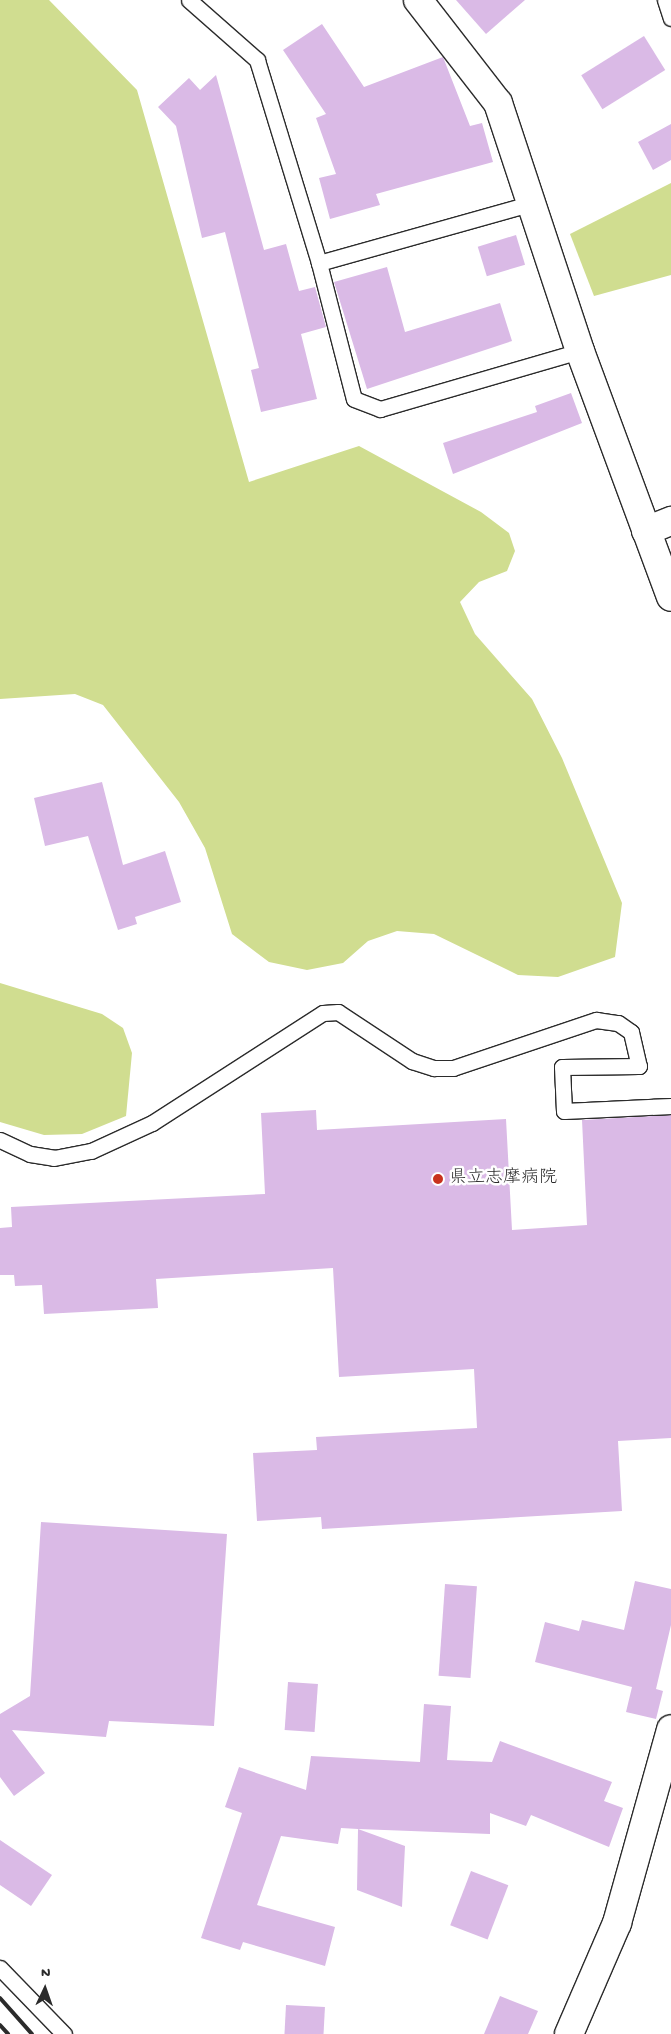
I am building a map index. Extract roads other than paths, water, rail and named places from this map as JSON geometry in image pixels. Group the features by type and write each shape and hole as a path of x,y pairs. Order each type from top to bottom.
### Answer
{"street":[{"path":"418,0 498,103 580,351 671,597"},
{"path":"646,531 671,521"},
{"path":"569,2034 616,1924 671,1729"}],"lane":[{"path":"189,0 257,60 319,263 354,399 380,409 580,351"},
{"path":"665,0 671,18"},
{"path":"319,263 532,203"},
{"path":"0,1140 30,1154 54,1158 91,1151 152,1123 323,1013 338,1012 412,1061 434,1068 453,1068 596,1020 618,1023 631,1032 639,1066 562,1067 564,1111 671,1106"},
{"path":"2,1966 64,2034"}],"railway":[{"path":"0,1998 32,2034"},
{"path":"0,2025 8,2034"}],"place":[{"name":"県立志摩病院","path":"438,1179"}]}
